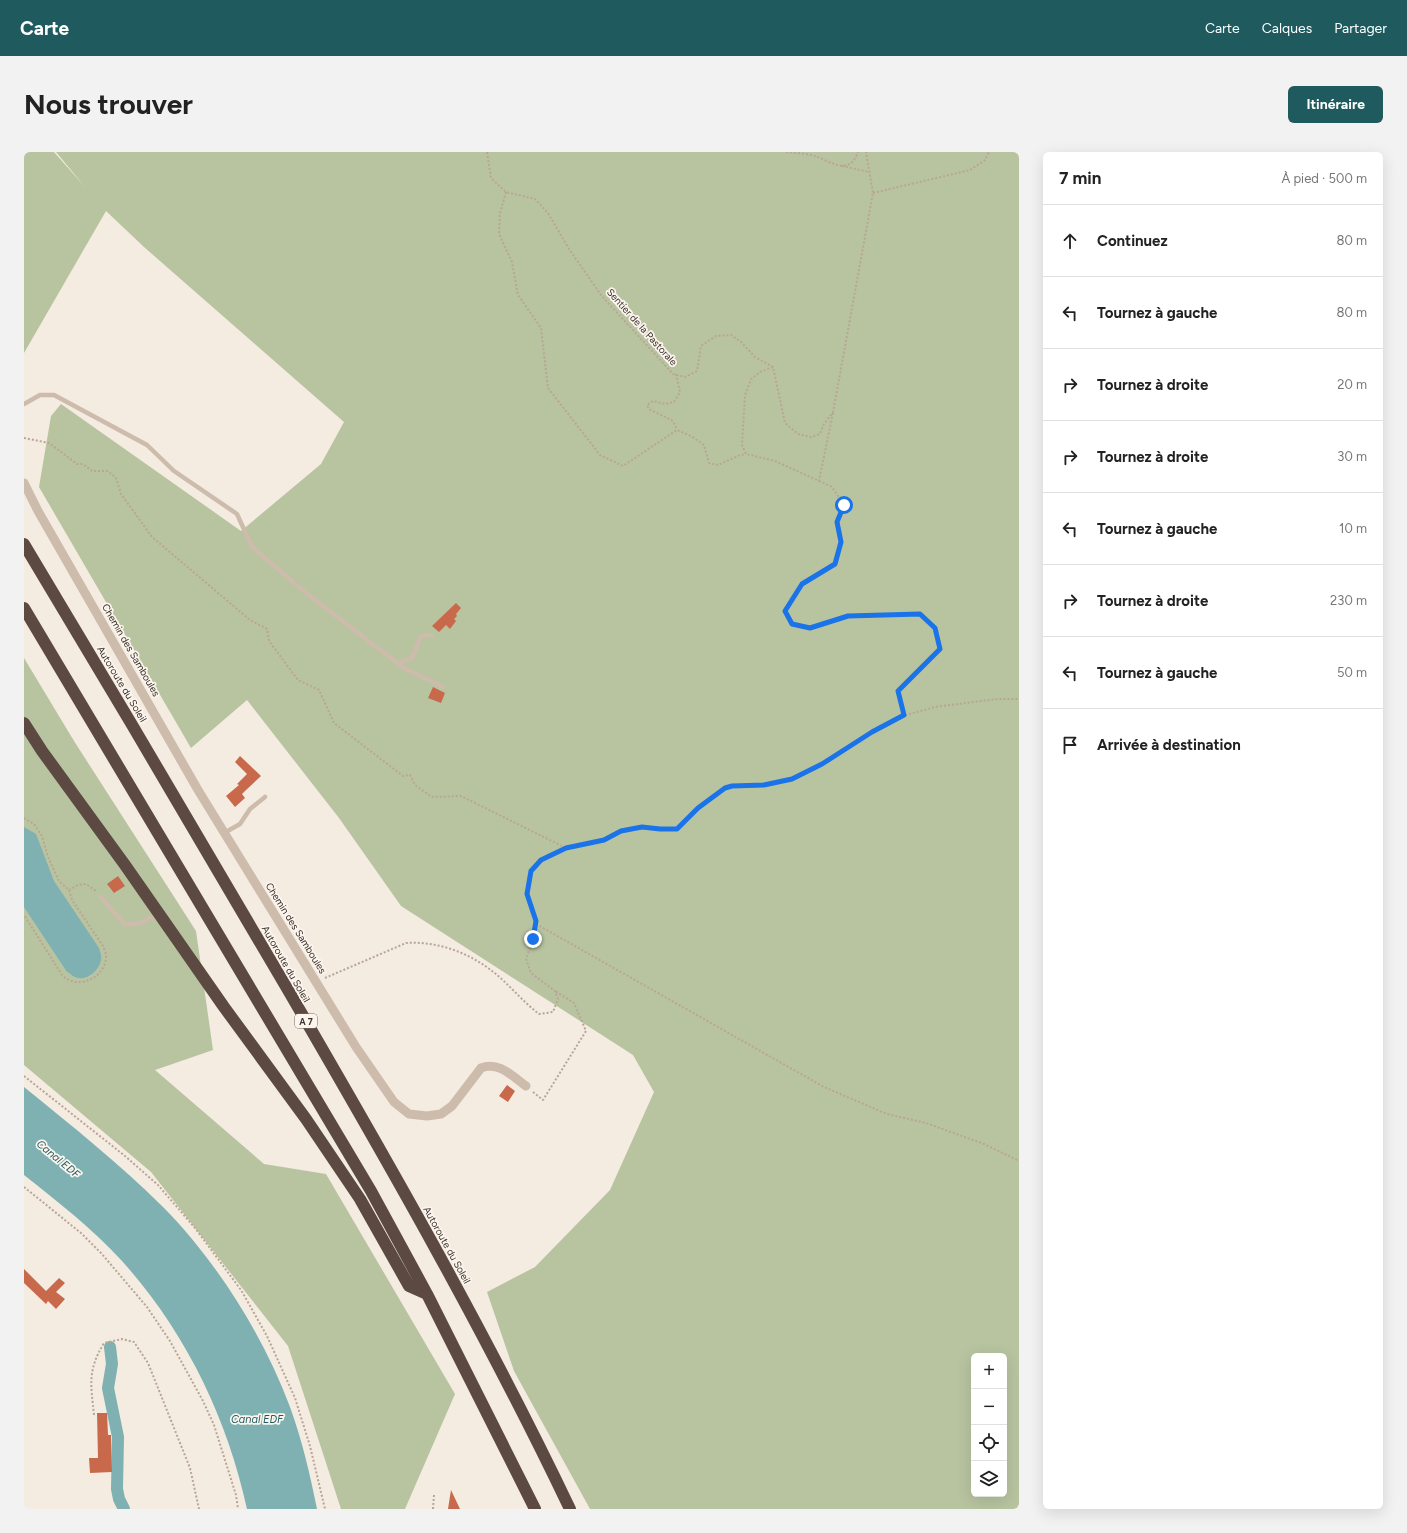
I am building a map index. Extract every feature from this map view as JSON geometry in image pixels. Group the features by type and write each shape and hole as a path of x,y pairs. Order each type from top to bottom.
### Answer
{"highway":[{"name":"Autoroute du Soleil","path":"24,544 389,1164 473,1317 570,1509"},
{"path":"24,608 371,1191 427,1294 535,1509"},
{"path":"24,723 42,751 224,1007 306,1119 360,1199 409,1286 427,1294"}],"street":[{"name":"Chemin des Samboules","path":"24,484 198,790 356,1047 394,1102 409,1114 427,1116 441,1114 452,1106 481,1068 487,1066 499,1066 526,1086"}],"lane":[{"path":"24,404 40,395 54,395 147,445 174,471 237,514 252,547 306,594 398,664 443,687"},
{"path":"398,664 412,658 421,636 432,635"},
{"path":"224,833 240,824 250,809 265,797"},
{"path":"101,897 124,924 137,924 159,914"}],"path":[{"name":"Sentier de la Pastorale","path":"487,152 491,178 506,192 535,199 548,213 569,249 601,295 673,374 685,377 697,371 701,346 716,336 731,335 741,342 755,357 773,367"},
{"path":"786,152 815,156 839,166 869,172"},
{"path":"839,166 847,165 855,159 858,152"},
{"path":"818,481 833,412 873,193 866,152"},
{"path":"873,193 970,170 985,160 989,152"},
{"path":"506,192 500,213 499,234 512,262 518,295 541,328 548,388 600,455 623,466 677,430"},
{"path":"746,454 742,445 745,395 751,379 760,372 773,367 785,423 798,434 811,437 820,434 824,424 833,412"},
{"path":"676,374 680,392 674,402 665,404 653,401 647,405 649,409 673,421 677,430 691,436 704,445 709,463 718,465 740,455 746,454 776,460 832,487 844,505 837,522 841,542 835,564 802,584 785,611 792,624 810,628 848,616 920,614 935,628 940,649 898,691 904,715"},
{"path":"24,438 49,443 76,464 83,464 92,471 108,471 116,478 121,494 152,537 250,620 267,629 269,641 298,680 319,690 334,723 403,776 410,775 415,785 432,797 461,796 566,848"},
{"path":"526,1086 543,1100 586,1031 574,1003 554,991 531,972 526,959 533,939 536,924 527,894 531,871 541,860 566,848 604,840 621,831 642,827 677,829 698,808 725,788 732,786 764,785 792,779 822,764 872,732 904,715 935,707 996,699 1019,699"},
{"path":"24,818 34,824 42,836 48,857 58,881 69,890 72,900 103,946 106,954 104,964 99,974 90,980 81,982 68,981 62,975 24,915"},
{"path":"69,890 78,885 86,884 95,889 101,897"},
{"path":"536,924 824,1087 887,1114 926,1123 984,1144 1019,1161"},
{"path":"317,982 406,943 418,942 432,944 474,959 492,971 526,1004 539,1014 553,1012 558,999 554,991"},
{"path":"24,1076 125,1156 158,1185 195,1228 242,1290 267,1336 295,1398 310,1446 325,1509"},
{"path":"24,1187 86,1238 126,1281 151,1313 170,1342 203,1401 211,1419 236,1495 238,1509"},
{"path":"94,1415 91,1385 92,1371 96,1357 104,1343 122,1339 134,1342 148,1363 159,1388 172,1426 190,1468 199,1509"},
{"path":"433,1509 434,1495"}],"green space":[{"path":"24,152 54,152 85,187 56,152 1019,152 1019,1509 590,1509 514,1371 487,1292 535,1267 610,1190 654,1092 633,1055 401,906 339,818 247,700 191,748 39,487 51,416 61,404 241,531 321,464 344,422 144,247 106,211 24,353"},
{"path":"24,658 74,741 196,931 213,1050 155,1070 264,1164 326,1174 455,1394 405,1509 341,1509 288,1346 151,1172 24,1065"}],"water":[{"path":"24,827 36,834 54,881 99,948 101,957 100,964 95,972 88,977 74,977 67,972 24,907"},
{"name":"Canal EDF","path":"24,1087 96,1146 164,1208 184,1229 220,1276 252,1327 279,1380 298,1432 309,1470 317,1509 247,1509 228,1441 215,1409 201,1377 165,1316 145,1288 99,1237 24,1175"}],"building":[{"path":"456,603 461,608 454,619 456,621 450,629 446,625 439,632 432,626"},
{"path":"433,687 445,693 441,703 428,698"},
{"path":"240,756 261,776 242,794 245,798 235,807 226,796 239,785 237,784 247,774 235,762"},
{"path":"118,876 125,886 114,893 107,884"},
{"path":"507,1085 515,1091 508,1102 499,1096"},
{"path":"24,1269 46,1291 59,1278 65,1283 56,1292 65,1299 56,1309 48,1301 46,1304 24,1283"},
{"path":"97,1413 107,1413 108,1435 111,1435 112,1472 90,1473 89,1458 98,1458"},
{"path":"451,1490 460,1509 448,1509"}],"waterway":[{"path":"110,1347 112,1364 108,1388 118,1437 117,1489 119,1499 124,1509"}],"route":[{"path":"533,939 536,921 527,894 531,871 541,860 566,848 604,840 621,831 642,827 677,829 698,808 725,788 732,786 764,785 792,779 822,764 872,732 904,715 898,691 940,649 935,628 920,614 848,616 810,628 792,624 785,611 802,584 835,564 841,542 837,522 844,505"}]}
